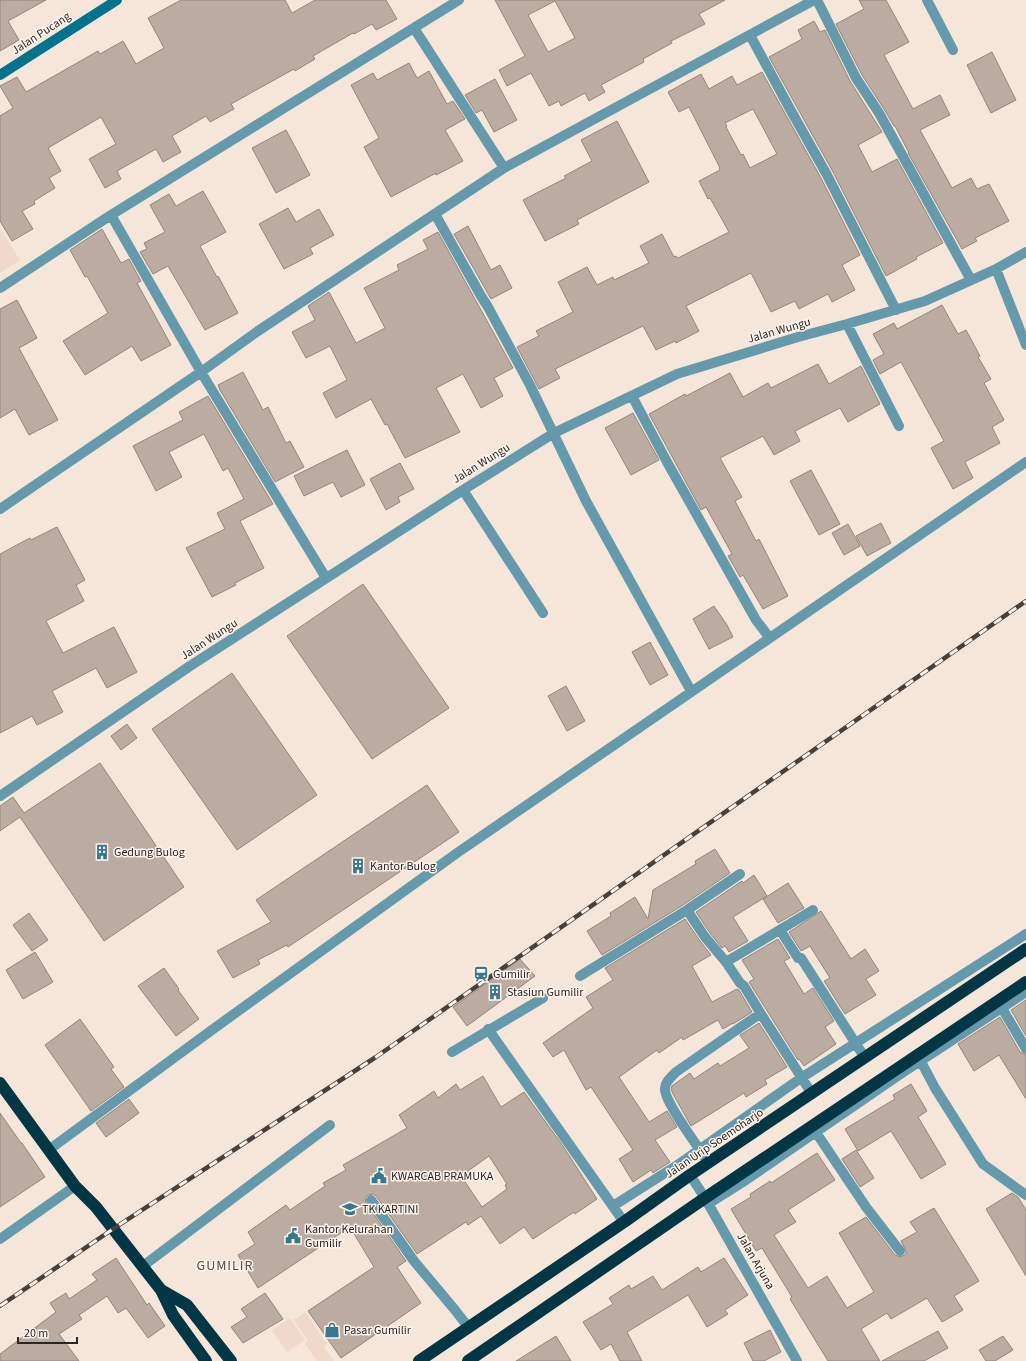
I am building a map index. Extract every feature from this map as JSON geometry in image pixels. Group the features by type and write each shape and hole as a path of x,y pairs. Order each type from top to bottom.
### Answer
{"highway":[{"name":"Jalan Urip Soemoharjo","path":"419,1361 624,1222 690,1175 1026,949"},
{"path":"468,1361 1000,1005 1026,982"},
{"path":"0,1084 50,1149 75,1186 96,1207 161,1290 173,1315 206,1361"},
{"path":"161,1290 187,1305 232,1361"}],"street":[{"name":"Jalan Pucang","path":"0,75 117,0"},
{"path":"0,288 111,215 459,0"},
{"path":"0,510 201,372 264,326 504,168 815,0 856,78 879,113 971,280"},
{"path":"927,0 953,50"},
{"path":"414,28 504,168"},
{"path":"750,34 827,175 896,310"},
{"path":"435,214 530,385 586,501 691,691"},
{"path":"111,215 201,372 326,578"},
{"name":"Jalan Wungu","path":"0,796 190,666 554,433 677,374 798,336 847,324 925,301 996,269 1026,252"},
{"path":"996,269 1026,345"},
{"path":"847,324 899,426"},
{"path":"632,396 667,462 756,620 770,637"},
{"path":"50,1149 450,858 1026,462"},
{"path":"463,490 543,613"},
{"path":"580,976 687,910 740,874"},
{"path":"687,910 705,937 726,962 740,983 744,986 812,1094"},
{"path":"726,962 813,910"},
{"path":"780,930 798,958 802,958 865,1058"},
{"path":"613,1206 676,1166 801,1078 1026,934"},
{"path":"1026,992 1000,1005 1026,1049"},
{"path":"452,1052 488,1029 543,998"},
{"path":"709,1163 674,1111 666,1093 666,1085 676,1072 761,1014"},
{"path":"488,1029 624,1222"},
{"path":"920,1058 935,1088 982,1164 1026,1195"},
{"path":"143,1266 330,1125"},
{"path":"814,1129 866,1207 900,1251"},
{"name":"Jalan Arjuna","path":"690,1175 707,1201 797,1361"},
{"path":"0,1239 75,1186"},
{"path":"371,1200 414,1261 469,1328"}],"shaded area":[{"path":"0,229 20,260 0,273"},
{"name":"Pasar Gumilir","path":"305,1312 327,1344 324,1347 334,1361 317,1361 305,1344 308,1341 294,1320"},
{"path":"290,1318 305,1340 287,1352 272,1330"}],"building":[{"path":"0,0 46,0 8,21 19,40 0,51"},
{"path":"181,0 285,0 292,13 315,0 386,0 397,19 376,30 372,24 354,34 353,33 313,56 315,59 295,71 294,69 231,104 234,109 210,122 206,116 172,136 181,152 163,162 156,149 117,171 121,179 105,188 89,159 116,144 101,117 48,148 61,171 49,178 55,188 34,201 35,204 22,211 33,229 12,241 0,221 0,116 13,108 0,86 17,77 26,92 98,51 100,54 123,41 136,64 164,48 148,18"},
{"path":"495,0 725,0 699,14 705,24 671,41 672,43 643,59 644,62 601,85 605,92 589,101 585,93 561,106 559,101 549,106 531,73 507,86 499,70 525,56","holes":["555,1 575,38 548,52 528,15"]},
{"path":"859,0 886,0 909,42 884,55 913,109 940,95 950,115 920,130 952,188 971,178 977,189 989,184 1009,221 975,238 977,241 962,249 908,153 895,126 862,75 836,24 864,9"},
{"path":"814,21 820,32 825,30 850,81 882,132 858,145 872,172 897,159 943,243 916,257 917,259 886,276 833,172 769,57 802,39 798,30"},
{"path":"992,52 1016,100 991,113 967,65"},
{"path":"409,63 417,78 429,71 447,104 453,101 465,119 445,130 463,161 436,175 436,173 391,197 364,147 379,138 351,85 373,73 377,80"},
{"path":"762,72 821,178 860,255 842,265 855,290 832,302 828,294 799,309 795,301 771,312 751,273 686,306 699,331 676,343 675,341 656,350 643,326 555,369 560,378 539,389 517,347 539,336 536,331 573,312 558,282 587,267 597,285 613,277 614,280 649,263 640,246 662,234 674,257 676,256 678,258 729,232 710,198 708,199 699,181 720,170 719,166 689,107 679,112 668,92 701,74 709,89 732,76 737,85","holes":["753,109 777,154 750,168 743,154 741,155 725,123"]},
{"path":"495,79 517,120 494,132 482,110 476,113 465,95"},
{"path":"617,121 649,182 577,220 579,224 545,241 523,200 566,178 564,176 592,161 581,140"},
{"path":"286,130 310,175 276,193 252,148"},
{"path":"203,191 226,232 200,246 238,313 205,330 168,266 153,274 140,252 147,249 144,243 165,232 150,205 169,194 176,206"},
{"path":"288,208 296,222 319,209 334,235 310,248 313,254 284,269 259,224"},
{"path":"468,226 491,270 500,265 512,288 491,299 454,234"},
{"path":"102,229 121,263 129,259 141,281 137,283 171,345 141,361 132,346 85,375 63,341 108,313 70,250"},
{"path":"438,232 513,368 494,378 503,396 481,408 463,374 436,388 460,432 405,458 387,424 385,425 371,399 336,418 323,393 347,380 330,346 306,358 292,332 315,320 308,306 329,292 356,343 385,328 364,288 399,270 397,265 428,249 423,240"},
{"path":"17,300 37,338 19,348 58,420 29,435 15,409 0,418 0,309"},
{"path":"942,305 958,334 966,330 980,356 978,357 991,379 984,383 1004,420 992,427 1000,443 965,462 973,478 953,489 931,448 944,441 901,362 880,374 873,360 884,354 873,334 894,323 897,329"},
{"path":"818,364 829,384 861,366 880,404 848,422 840,408 795,431 800,441 774,455 763,436 720,458 742,497 735,501 756,541 759,539 788,596 763,609 743,575 740,577 728,556 732,554 706,507 701,510 649,414 685,394 686,396 730,373 743,397 768,383 771,388"},
{"path":"243,372 263,410 268,407 286,443 290,441 304,467 275,482 218,385"},
{"path":"208,396 273,504 240,521 264,568 235,583 236,585 212,597 186,548 225,529 217,513 244,499 228,468 223,471 204,434 169,452 182,477 156,491 133,446 183,420 179,412"},
{"path":"633,413 659,460 631,475 605,428"},
{"path":"347,450 365,485 341,497 333,482 304,496 294,476"},
{"path":"400,463 414,489 398,497 400,502 386,510 370,479"},
{"path":"811,470 840,524 819,535 790,481"},
{"path":"881,523 891,543 867,556 856,536"},
{"path":"848,524 860,546 844,555 832,533"},
{"path":"57,527 85,580 76,585 84,601 46,621 63,653 114,627 137,672 107,688 96,668 52,691 63,712 37,725 32,716 0,733 0,554 30,538 31,540"},
{"path":"363,584 449,708 372,759 287,636"},
{"path":"714,606 733,637 709,649 693,619"},
{"path":"650,642 668,675 650,685 632,652"},
{"path":"232,673 317,795 237,850 152,729"},
{"path":"566,686 585,721 567,731 548,696"},
{"path":"127,724 137,738 121,750 111,736"},
{"name":"Gedung Bulog","path":"100,763 184,887 104,941 20,817 0,831 0,806 13,797 24,813"},
{"name":"Kantor Bulog","path":"427,785 459,832 288,947 287,945 258,960 260,964 233,978 217,951 271,922 256,900"},
{"path":"715,849 730,873 683,905 602,955 587,931 611,916 610,913 635,897 648,919 653,890 696,864 695,861"},
{"path":"754,875 767,896 733,917 748,941 729,952 725,946 722,948 696,912 742,881 743,883"},
{"path":"788,883 804,908 778,923 763,899"},
{"path":"821,911 851,959 865,949 879,971 866,979 876,995 845,1014 824,981 830,978 810,946 801,951 789,932"},
{"path":"29,913 48,940 32,951 13,925"},
{"path":"685,919 711,955 692,966 712,1002 737,989 752,1012 723,1029 718,1020 683,1040 682,1037 659,1053 657,1050 619,1077 649,1122 667,1111 677,1127 655,1140 670,1162 653,1173 651,1170 633,1182 619,1159 633,1150 591,1087 586,1090 564,1050 553,1057 543,1043 593,1008 586,997 613,980 605,968"},
{"path":"778,939 790,958 784,961 804,994 813,988 834,1021 825,1027 836,1044 804,1066 799,1059 798,1060 749,982 754,979 742,960"},
{"path":"35,952 53,982 23,999 6,970"},
{"name":"Stasiun Gumilir","path":"520,959 535,976 467,1026 453,1007"},
{"path":"164,968 199,1019 176,1036 138,986"},
{"path":"1026,1000 1026,1036 1011,1010"},
{"path":"1000,1017 1020,1052 1026,1055 1026,1099 999,1055 974,1071 958,1044"},
{"path":"80,1019 114,1067 111,1069 124,1087 91,1111 45,1045"},
{"path":"759,1023 787,1067 765,1080 767,1084 746,1097 744,1093 691,1126 673,1094 671,1089 672,1086 690,1073 694,1079 718,1063 720,1066 749,1048 740,1035"},
{"path":"483,1076 501,1107 524,1092 563,1146 597,1199 533,1239 524,1227 500,1244 481,1216 468,1225 466,1222 417,1254 376,1196 373,1194 368,1195 365,1198 366,1203 406,1261 397,1267 421,1303 341,1358 308,1311 374,1267 350,1227 258,1288 238,1255 255,1244 248,1232 286,1205 290,1210 325,1186 323,1183 346,1170 343,1165 407,1128 399,1115 434,1091 438,1098 456,1084 460,1090","holes":["489,1156 507,1184 505,1185 507,1189 482,1207 461,1176"]},
{"path":"911,1084 927,1111 918,1117 946,1164 921,1179 891,1131 858,1151 845,1129 895,1099 893,1095"},
{"path":"129,1099 139,1113 106,1137 96,1123"},
{"path":"0,1113 45,1177 0,1207"},
{"path":"856,1150 874,1178 860,1187 842,1159"},
{"path":"817,1153 835,1180 788,1210 796,1222 774,1235 808,1288 827,1276 847,1308 874,1292 839,1233 866,1217 895,1255 901,1257 906,1254 906,1251 901,1241 917,1232 910,1222 934,1208 979,1281 954,1296 963,1310 942,1322 927,1298 891,1319 887,1313 861,1329 880,1361 828,1361 790,1299 792,1297 762,1248 756,1251 731,1209 751,1197 750,1194 770,1181 771,1183"},
{"path":"1012,1193 1018,1197 1026,1210 1026,1276 986,1209"},
{"path":"116,1258 147,1305 149,1303 165,1326 148,1338 126,1308 118,1313 107,1296 79,1315 82,1319 59,1334 79,1361 0,1361 0,1354 56,1312 50,1303 66,1293 69,1299 97,1280 92,1274"},
{"path":"724,1258 748,1295 725,1310 728,1314 707,1327 688,1295 627,1332 642,1361 620,1361 611,1344 601,1350 583,1322 613,1304 609,1298 629,1285 631,1289 653,1276 662,1290 698,1267 701,1272"},
{"path":"265,1293 283,1319 243,1343 231,1327 247,1317 241,1309"},
{"path":"770,1330 781,1352 764,1361 753,1361 744,1343"},
{"path":"938,1331 948,1348 924,1361 882,1361"},
{"path":"556,1336 571,1361 516,1361"},
{"path":"1003,1336 1013,1350 995,1361 986,1361 979,1350"}],"railway":[{"path":"0,1306 113,1229 376,1057 1026,601"}],"place":[{"name":"Gedung Bulog","path":"102,852"},
{"name":"Kantor Bulog","path":"358,866"},
{"name":"Gumilir","path":"481,974"},
{"name":"Stasiun Gumilir","path":"495,992"},
{"name":"KWARCAB PRAMUKA","path":"379,1176"},
{"name":"TK KARTINI","path":"350,1209"},
{"name":"Kantor Kelurahan Gumilir","path":"293,1236"},
{"name":"Pasar Gumilir","path":"332,1330"}],"district":[{"name":"GUMILIR","path":"225,1265"}]}
